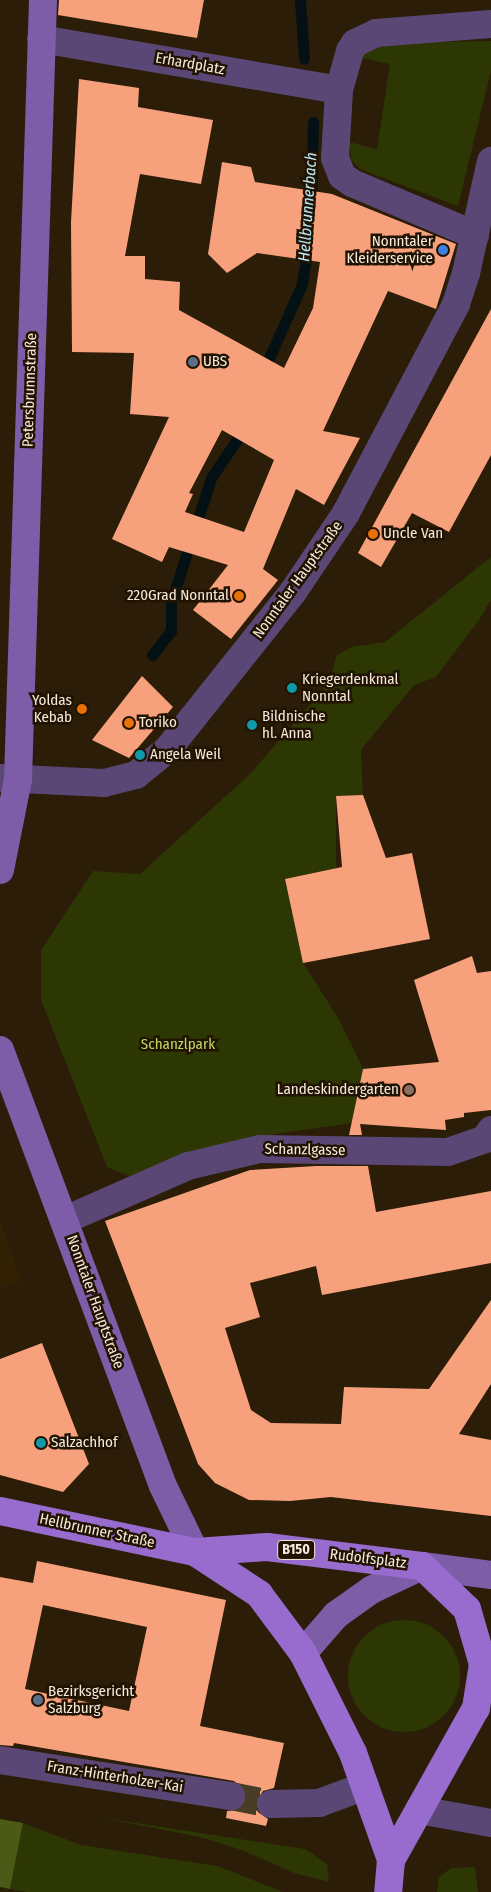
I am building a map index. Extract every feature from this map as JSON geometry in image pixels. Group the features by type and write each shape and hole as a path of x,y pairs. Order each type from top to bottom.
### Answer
{"main road":[{"name":"Petersbrunnstraße","path":"9,779 43,0"},
{"path":"0,870 9,779"},
{"name":"Nonntaler Hauptstraße","path":"0,1050 163,1486 195,1552"},
{"name":"Hellbrunner Straße","path":"0,1512 195,1552"},
{"name":"Rudolfsplatz","path":"195,1552 267,1547 491,1575"},
{"name":"Rudolfsplatz","path":"195,1552 259,1594 303,1654 353,1752 391,1860"},
{"name":"Rudolfsplatz","path":"303,1654 336,1615 371,1590 422,1566"},
{"name":"Rudolfsplatz","path":"388,1890 391,1860 483,1702 483,1664 467,1609 422,1566"}],"street":[{"path":"475,235 342,176 335,158 339,90 350,50 356,43 376,33 491,24"},
{"name":"Erhardplatz","path":"41,39 339,90"},
{"name":"Nonntaler Hauptstraße","path":"9,779 122,781 136,776 168,749 293,592 346,513 456,304 475,235 491,161"},
{"name":"Schanzlgasse","path":"65,1220 188,1166 260,1148 448,1152 485,1139 491,1130"},
{"name":"Franz-Hinterholzer-Kai","path":"0,1760 231,1796"},
{"path":"271,1804 319,1803 365,1786"},
{"path":"419,1810 491,1823"}],"shaded area":[{"path":"0,1219 21,1281 0,1289"}],"green space":[{"path":"491,41 491,71 458,206 360,169 351,159 349,142 377,149 390,64 362,58 367,48 381,43"},
{"name":"Schanzlpark","path":"491,557 491,600 479,620 436,677 414,685 361,750 363,795 336,796 336,868 285,879 303,963 340,1021 363,1069 352,1123 275,1134 133,1178 107,1167 41,1000 41,950 93,871 140,874 249,775 329,683 337,655 352,647 385,642"},
{"path":"404,1620 415,1621 425,1625 443,1637 455,1655 459,1665 459,1687 455,1697 443,1715 425,1727 415,1731 404,1732 393,1731 383,1727 365,1715 353,1697 349,1687 348,1676 349,1665 353,1655 365,1637 383,1625 393,1621"},
{"path":"97,1817 305,1849 327,1864 329,1882 294,1873 242,1850 200,1837"},
{"path":"0,1819 23,1823 10,1889 0,1887"},
{"path":"23,1823 81,1845 217,1866 283,1892 27,1892 10,1889"},
{"path":"475,1867 478,1892 437,1892 439,1877 451,1868"}],"building":[{"path":"59,0 204,0 197,38 58,15"},
{"path":"79,79 139,88 138,107 213,120 201,184 140,174 125,256 145,256 145,279 180,282 179,310 284,368 313,308 320,262 257,253 227,273 208,254 222,162 251,167 255,182 332,194 456,244 436,309 388,291 323,431 360,438 324,505 296,489 263,569 278,580 231,639 193,610 228,565 169,547 162,562 112,539 169,417 130,414 134,353 72,352 71,222","holes":["222,430 274,460 244,532 185,512 193,494 189,493"]},
{"path":"491,309 491,455 449,532 412,513 381,567 358,553"},
{"name":"Toriko","path":"142,676 173,707 129,758 92,740"},
{"path":"363,795 386,858 412,853 430,939 303,963 285,879 342,867 336,796"},
{"path":"472,956 477,973 491,971 491,1110 464,1113 464,1117 445,1120 446,1130 360,1124 362,1135 349,1135 363,1069 439,1062 414,980"},
{"path":"316,1166 368,1166 376,1212 491,1191 491,1263 322,1295 316,1266 250,1283 260,1317 225,1328 251,1410 271,1423 341,1424 344,1387 429,1389 491,1300 491,1384 459,1434 491,1440 491,1516 331,1497 290,1501 249,1500 215,1483 198,1464 105,1221 250,1170"},
{"name":"Salzachhof","path":"42,1343 89,1464 63,1492 0,1475 0,1359"},
{"name":"Bezirksgericht Salzburg","path":"37,1561 226,1600 200,1726 284,1743 274,1788 263,1791 255,1804 258,1812 268,1819 266,1826 226,1818 227,1811 237,1810 246,1799 245,1790 234,1781 14,1743 13,1746 0,1745 0,1577 33,1583","holes":["43,1605 147,1627 129,1711 25,1689"]}],"waterway":[{"name":"Hellbrunnerbach","path":"300,0 304,59"},
{"name":"Hellbrunnerbach","path":"311,206 313,122"},
{"name":"Hellbrunnerbach","path":"263,372 302,284 308,246"},
{"name":"Hellbrunnerbach","path":"152,655 171,631 171,602 211,478 242,432"}],"tunnel":[{"path":"231,1796 271,1804"}],"place":[{"name":"Nonntaler Kleiderservice","path":"443,250"},
{"name":"UBS","path":"193,362"},
{"name":"Uncle Van","path":"373,534"},
{"name":"220Grad Nonntal","path":"239,596"},
{"name":"Kriegerdenkmal Nonntal","path":"292,688"},
{"name":"Yoldas Kebab","path":"82,709"},
{"name":"Toriko","path":"129,723"},
{"name":"Bildnische hl. Anna","path":"252,725"},
{"name":"Angela Weil","path":"140,755"},
{"name":"Landeskindergarten","path":"409,1090"},
{"name":"Salzachhof","path":"41,1443"},
{"name":"Bezirksgericht Salzburg","path":"38,1700"}]}
